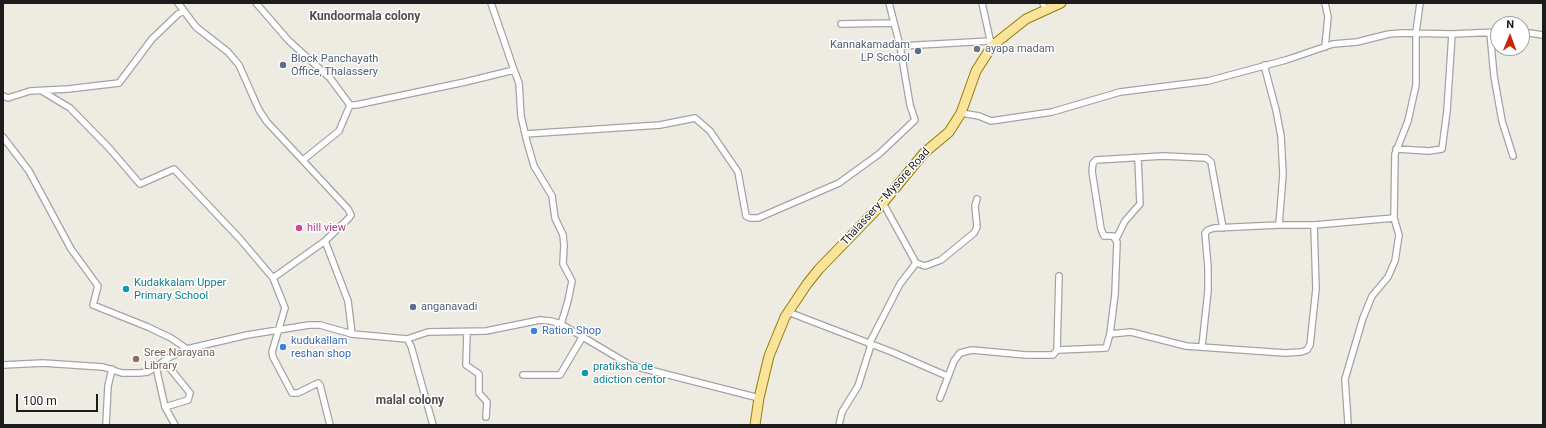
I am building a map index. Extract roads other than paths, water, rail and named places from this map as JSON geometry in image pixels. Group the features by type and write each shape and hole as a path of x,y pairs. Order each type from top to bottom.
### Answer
{"main road":[{"name":"Thalassery - Mysore Road","path":"756,425 759,398 768,356 788,312 819,269 883,204 924,153 949,132 961,112 976,70 991,44 1044,6 1061,3"}],"street":[{"path":"178,3 196,27 228,52 239,65 259,110 267,122 330,189 351,215 325,240 273,278"},
{"path":"256,3 289,41 330,78 350,105"},
{"path":"491,3 519,83 521,116 534,166 552,196 555,218 563,235 563,264 572,281 561,324"},
{"path":"525,134 660,126 695,118 710,131 738,172 746,216 750,218 758,218 839,183 879,154 914,122 916,118 910,105 900,46 889,3"},
{"path":"900,46 991,44 982,3"},
{"path":"1325,47 1328,17 1326,3"},
{"path":"1348,423 1345,379 1363,318 1372,296 1388,277 1395,261 1399,235 1394,218 1395,154 1408,121 1416,85 1416,32 1420,3"},
{"path":"3,99 30,91 119,83 152,39 178,14 184,11"},
{"path":"841,24 894,23"},
{"path":"961,112 979,116 991,121 1021,118 1052,112 1120,92 1208,81 1325,47 1389,34 1416,32 1452,34 1490,33"},
{"path":"1530,33 1543,35"},
{"path":"1396,149 1429,151 1442,149 1447,111 1452,34"},
{"path":"1492,56 1502,121 1513,156"},
{"path":"1264,65 1276,110 1282,152 1284,174 1279,225"},
{"path":"350,105 465,82 514,70"},
{"path":"42,91 70,108 109,148 140,184 174,169 240,239 273,278 285,308 272,352 273,357 292,393 318,383 320,385 330,425"},
{"path":"303,160 339,132 350,105"},
{"path":"3,137 29,171 71,249 98,286 93,305 148,327 171,338 187,348"},
{"path":"1116,239 1112,236 1104,236 1101,229 1093,184 1093,163 1096,160 1163,156 1206,158 1211,162 1223,228"},
{"path":"1057,350 1106,348 1110,334 1117,278 1116,239 1125,222 1140,204 1138,158"},
{"path":"883,204 916,263 925,266 941,260 974,233 977,226 975,206 977,199"},
{"path":"1202,346 1208,291 1208,267 1205,232 1208,230 1279,225 1314,225 1394,218"},
{"path":"1110,334 1131,332 1175,344 1220,349 1285,353 1307,350 1310,345 1316,290 1314,225"},
{"path":"325,240 348,301 352,334"},
{"path":"839,425 842,412 858,386 870,345 900,284 916,263"},
{"path":"940,398 947,376 954,361 960,353 966,351 1026,355 1053,355 1057,350 1059,276"},
{"path":"788,312 870,345 892,352 947,376"},
{"path":"3,365 44,363 103,367 122,373 139,373 148,372 187,348 247,335 309,325 320,325 352,334 407,339 428,332 486,331 540,320 561,324 630,365 759,398"},
{"path":"467,332 466,365 479,374 479,393 487,402 486,417"},
{"path":"523,375 560,375 583,336"},
{"path":"407,339 411,346 433,425"},
{"path":"164,361 190,394 188,400 165,407"},
{"path":"156,367 165,407 175,425"},
{"path":"106,425 108,386 112,369"}],"place":[{"name":"ayapa madam","path":"977,49"},
{"name":"Kannakamadam LP School","path":"918,51"},
{"name":"Block Panchayath Office, Thalassery","path":"283,65"},
{"name":"hill view","path":"299,228"},
{"name":"Kudakkalam Upper Primary School","path":"126,289"},
{"name":"anganavadi","path":"413,307"},
{"name":"Ration Shop","path":"534,331"},
{"name":"kudukallam reshan shop","path":"283,347"},
{"name":"Sree Narayana Library","path":"136,359"},
{"name":"pratiksha de adiction centor","path":"585,373"}],"district":[{"name":"Kundoormala colony","path":"365,17"},
{"name":"malal colony","path":"410,401"}]}
